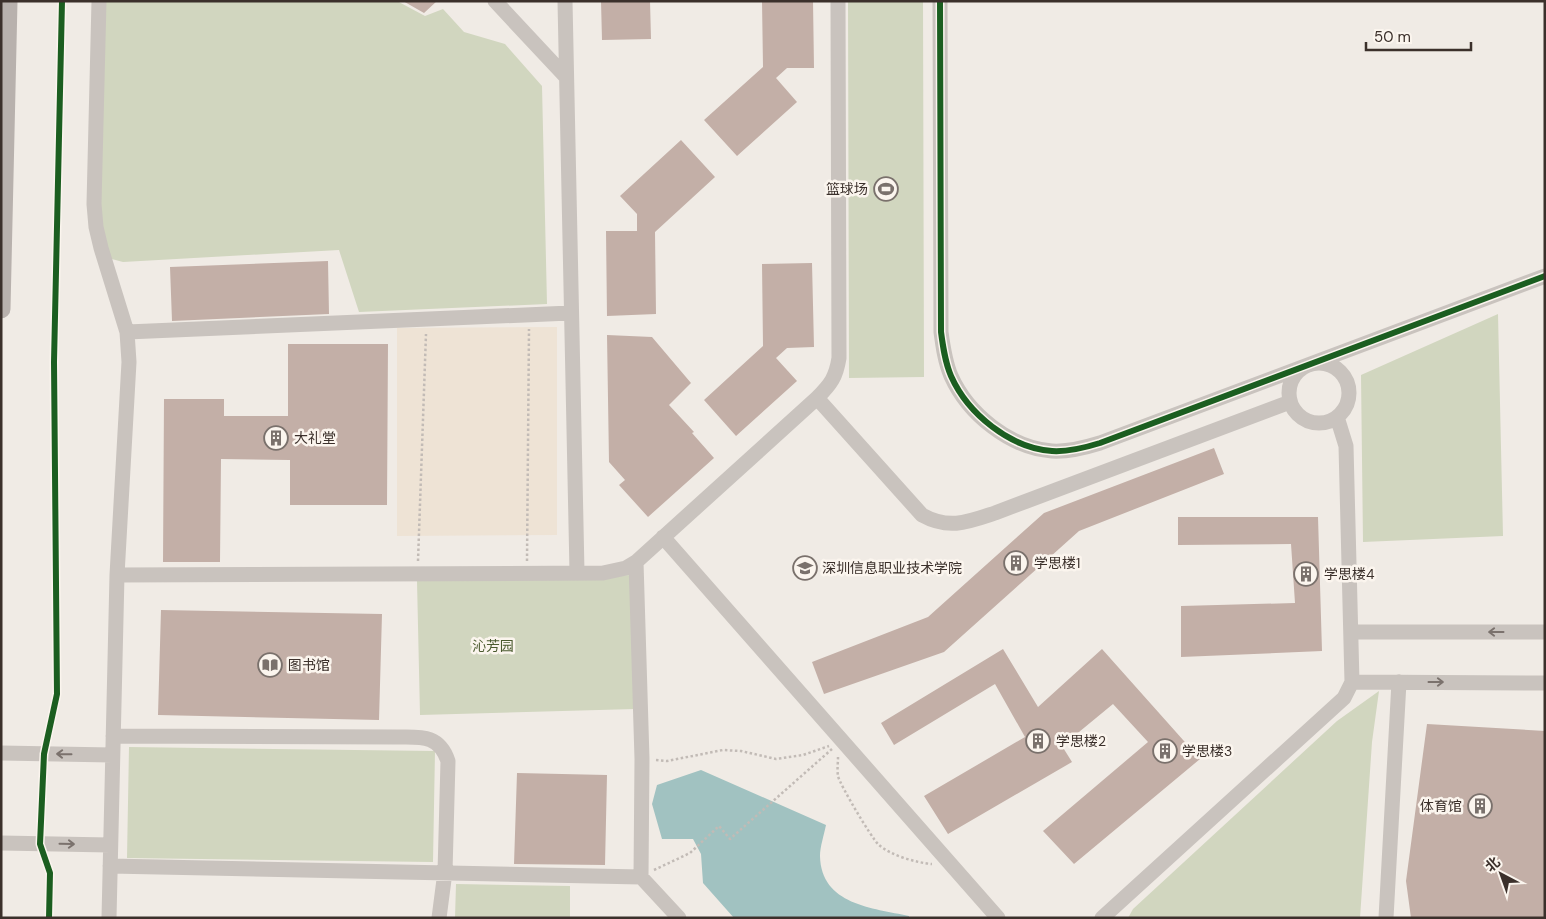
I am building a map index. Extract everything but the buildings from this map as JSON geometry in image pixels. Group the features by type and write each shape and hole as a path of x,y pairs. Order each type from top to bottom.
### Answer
{"main road":[{"path":"1,309 8,1"}],"street":[{"path":"99,1 94,204 96,227 127,332 129,362 117,575 109,918"},
{"path":"495,1 566,76"},
{"path":"565,1 570,312 577,572"},
{"path":"117,575 616,572 636,562 817,398 834,380 839,358 838,1"},
{"path":"940,1 941,332 945,357 951,376 962,395 993,428 1011,439 1031,447 1051,451 1075,450 1100,443 1545,276"},
{"path":"127,332 570,312"},
{"path":"1309,364 1328,364 1343,375 1349,392 1348,402 1343,410 1337,417 1328,421 1310,422 1295,411 1290,402 1290,384 1294,375 1309,364"},
{"path":"817,398 922,515 934,522 946,524 970,521 995,513 1290,402"},
{"path":"1103,917 1344,698 1352,682 1346,446 1337,417"},
{"path":"663,538 950,864 986,912 998,918"},
{"path":"636,562 642,758 641,877 679,918"},
{"path":"1351,632 1545,632"},
{"path":"1352,682 1545,683"},
{"path":"1386,918 1399,682"},
{"path":"113,736 424,737 432,740 445,752 448,761 445,872 439,918"},
{"path":"1,753 112,755"},
{"path":"1,843 110,845"},
{"path":"110,866 641,877"}],"path":[{"path":"527,572 529,314"},
{"path":"418,573 426,320"},
{"path":"642,758 668,761 723,750 741,751 776,759 803,755 842,741"},
{"path":"641,877 690,853 719,826 730,839 842,741"},
{"path":"842,741 838,759 838,777 851,802 878,844 894,854 922,864 950,864"}],"green space":[{"path":"103,1 397,1 425,16 443,9 464,32 505,44 542,86 547,304 359,312 339,250 123,262 108,258 103,244 98,149"},
{"name":"篮球场","path":"848,1 923,1 924,377 849,378"},
{"path":"1498,314 1503,536 1363,542 1361,375"},
{"name":"沁芳园","path":"632,575 635,709 420,715 417,581"},
{"path":"1379,691 1372,742 1360,918 1128,918 1133,909 1337,721"},
{"path":"129,747 435,751 433,862 127,858"},
{"path":"456,884 570,886 570,918 455,918"}],"shaded area":[{"path":"557,327 557,535 397,536 397,328"}],"water":[{"path":"701,770 826,825 820,856 823,872 829,885 851,901 909,916 909,918 734,918 703,883 701,854 693,839 662,839 652,804 657,785"}],"cycle path":[{"path":"49,918 50,873 40,844 44,754 57,694 54,362 62,1"},
{"path":"940,1 941,332 943,349 951,376 958,390 968,403 992,427 1021,443 1052,451 1076,449 1100,443 1545,276"}],"place":[{"name":"篮球场","path":"886,189"},
{"name":"大礼堂","path":"276,438"},
{"name":"学思楼1","path":"1016,563"},
{"name":"深圳信息职业技术学院","path":"805,568"},
{"name":"学思楼4","path":"1306,574"},
{"name":"图书馆","path":"270,665"},
{"name":"学思楼2","path":"1038,741"},
{"name":"学思楼3","path":"1165,751"},
{"name":"体育馆","path":"1480,806"}]}
